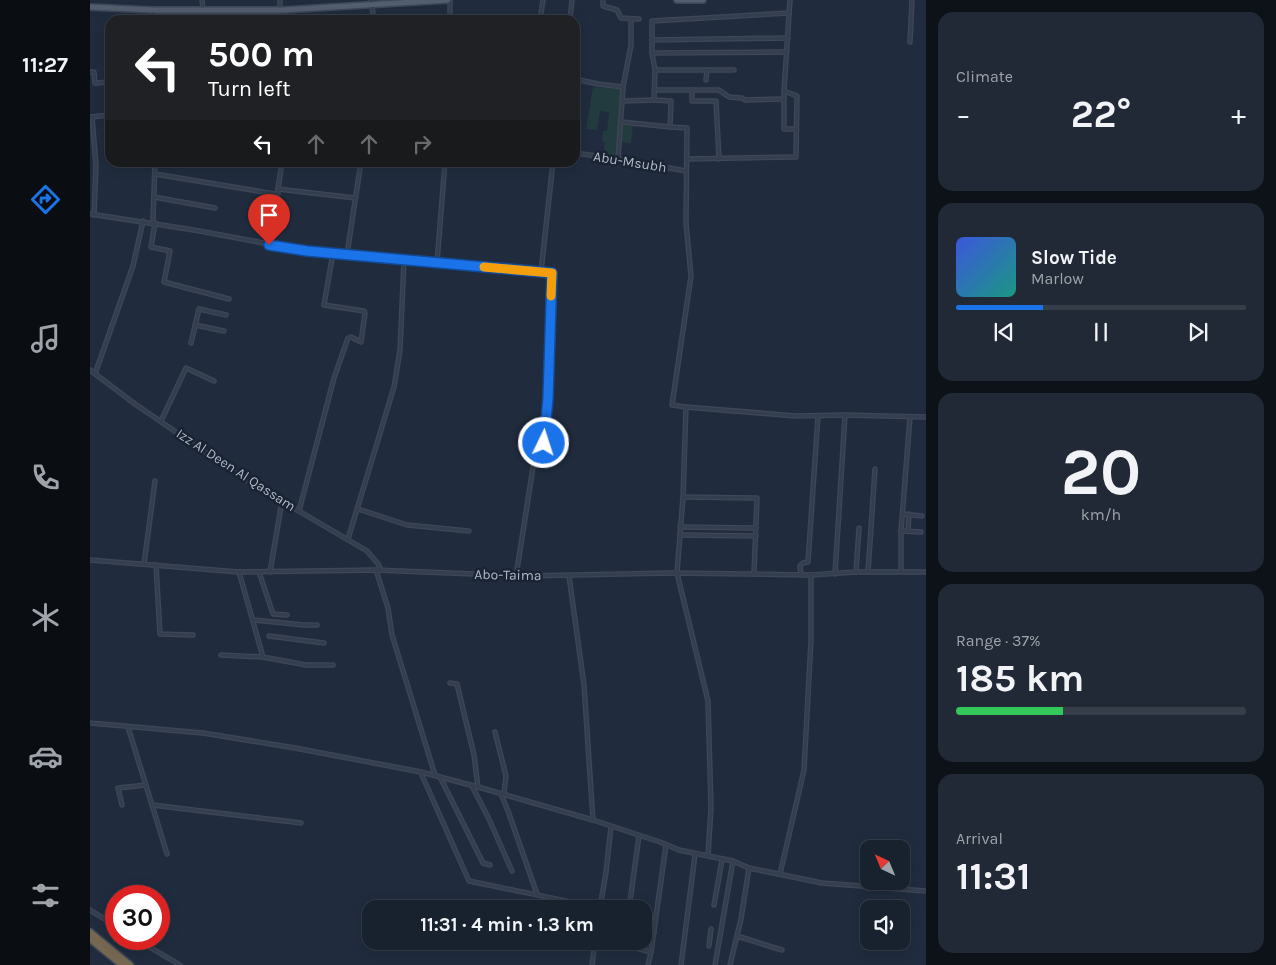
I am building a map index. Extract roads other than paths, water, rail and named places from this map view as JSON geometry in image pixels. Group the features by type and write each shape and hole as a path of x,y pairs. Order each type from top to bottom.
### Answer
{"highway":[{"path":"90,932 130,965"},
{"path":"90,939 122,965"}],"main road":[{"path":"90,7 153,10 282,10 372,3 449,0"},
{"path":"676,0 704,0"}],"street":[{"path":"202,0 203,10"},
{"path":"280,0 282,15"},
{"path":"449,0 450,15"},
{"path":"541,15 543,0"},
{"path":"570,15 572,0"},
{"path":"603,0 603,6 617,10 620,18 639,19"},
{"path":"790,0 784,92 784,129 796,129"},
{"path":"910,42 912,0"},
{"path":"152,15 153,10"},
{"path":"654,100 655,70 652,53 652,21 789,13"},
{"path":"618,159 623,86 631,45 631,19"},
{"path":"652,40 788,38"},
{"path":"652,53 786,52"},
{"path":"655,70 734,70"},
{"path":"706,80 707,70"},
{"path":"90,72 94,72 95,83 105,82"},
{"path":"580,80 623,86"},
{"path":"655,90 719,90 729,97 745,100 784,98"},
{"path":"692,90 692,101 716,101 719,159"},
{"path":"687,159 796,157 797,96 794,93 784,92"},
{"path":"623,101 671,101 670,127"},
{"path":"105,115 91,117 96,165 92,214 210,232 275,246 333,254 552,273 548,398 543,456 534,461 516,576"},
{"path":"622,122 687,128 686,222 691,276 672,405 765,414 926,417"},
{"name":"Abu-Msubh","path":"580,154 686,171"},
{"path":"155,167 153,220 155,223 151,247 170,251 164,282 229,300"},
{"path":"155,174 278,194 281,167"},
{"path":"347,254 360,167"},
{"path":"437,263 445,167"},
{"path":"541,272 553,167"},
{"path":"278,189 355,198"},
{"path":"154,197 215,208"},
{"path":"95,374 133,266 143,221"},
{"path":"299,511 345,346 348,338 351,337 361,342 365,313 364,311 324,305 333,254"},
{"path":"348,539 394,387 400,350 404,260"},
{"path":"191,343 198,309 226,315"},
{"path":"196,325 224,331"},
{"path":"161,421 186,368 214,381"},
{"name":"Izz Al Deen Al Qassam","path":"90,370 246,480 367,551 379,565 378,570 388,608 392,635 435,775"},
{"path":"686,407 683,497 677,573 708,701 711,808 708,856"},
{"path":"835,574 845,415"},
{"path":"801,574 800,566 808,562 818,416"},
{"path":"901,571 901,531 910,417"},
{"path":"868,572 875,469"},
{"path":"144,564 155,481"},
{"path":"683,497 757,498 754,573"},
{"path":"270,572 282,501"},
{"path":"358,509 407,524 470,531"},
{"path":"903,514 922,516"},
{"path":"908,531 909,514"},
{"path":"680,527 756,528"},
{"path":"856,572 859,528"},
{"path":"901,531 921,532"},
{"path":"680,535 756,536"},
{"name":"Abo-Taima","path":"90,560 239,572 378,570 516,576 926,572"},
{"path":"156,565 160,634 193,635"},
{"path":"239,572 263,658"},
{"path":"259,572 273,614 287,615"},
{"path":"780,874 804,770 811,640 811,574"},
{"path":"568,576 584,685 593,820"},
{"path":"253,620 317,625"},
{"path":"269,636 324,643"},
{"path":"221,655 263,658 306,665 333,666"},
{"path":"450,684 457,684 474,755 478,787"},
{"path":"90,723 182,730 421,772 593,820 679,850 733,861 749,868 822,883 926,891"},
{"path":"128,727 167,854"},
{"path":"494,732 506,776 504,792 500,794"},
{"path":"421,772 469,881 562,900"},
{"path":"440,777 482,864 490,865"},
{"path":"122,805 118,788 146,785"},
{"path":"472,785 512,871"},
{"path":"500,794 508,811 537,894"},
{"path":"152,805 301,822"},
{"path":"601,900 611,826"},
{"path":"630,900 639,836"},
{"path":"648,965 652,952 666,845"},
{"path":"681,965 695,854"},
{"path":"714,906 722,860"},
{"path":"715,965 733,861"},
{"path":"730,965 748,883 749,868"},
{"path":"90,910 105,919"},
{"path":"709,946 711,931 720,935"},
{"path":"737,936 782,950"},
{"path":"155,950 180,965"},
{"path":"592,965 594,950"},
{"path":"644,950 652,952"}]}
